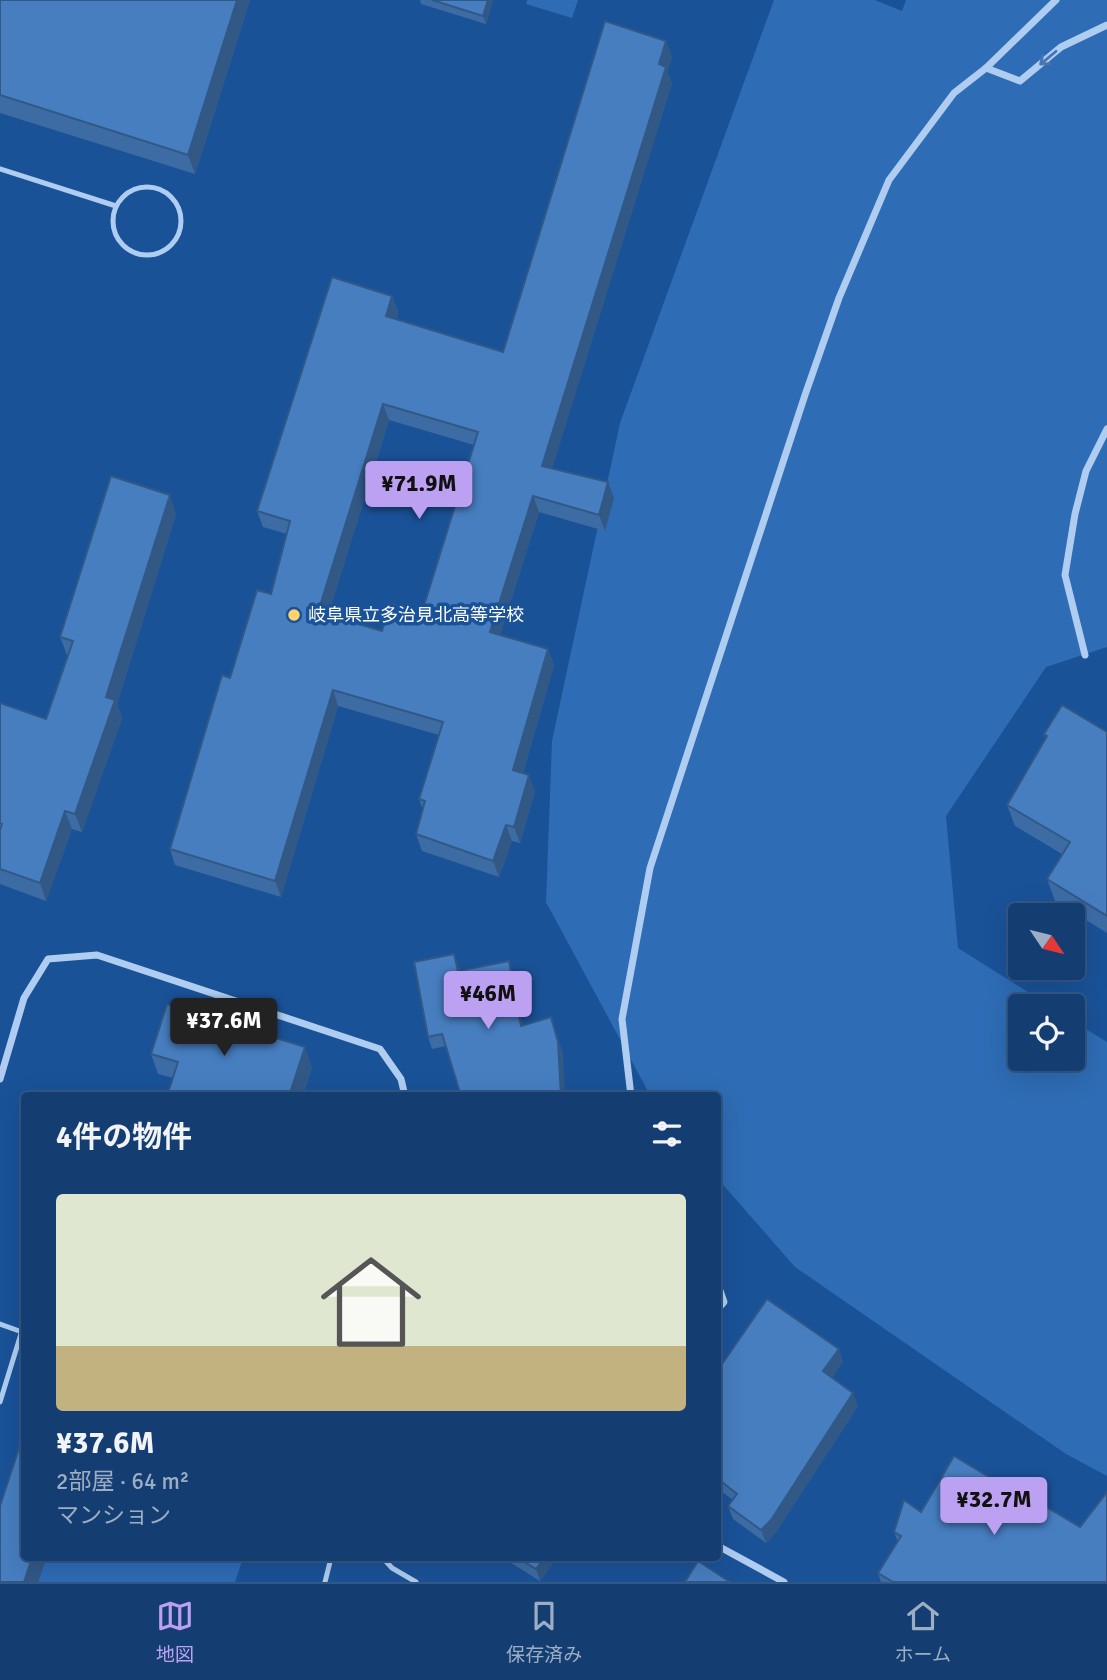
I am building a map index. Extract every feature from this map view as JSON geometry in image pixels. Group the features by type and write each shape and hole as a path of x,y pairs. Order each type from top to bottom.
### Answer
{"street":[{"path":"631,1092 622,1019 650,868 839,298 889,180 954,93 986,68 1056,0"},
{"path":"986,68 1020,81 1061,47 1107,25"},
{"path":"1085,655 1065,575 1074,514 1086,471 1107,429"},
{"path":"0,1079 24,998 48,959 97,955 380,1049 401,1079 404,1092"},
{"path":"721,1548 784,1582"}],"lane":[{"path":"0,169 117,206"},
{"path":"143,187 154,187 164,191 179,206 182,228 171,247 161,253 149,256 137,254 126,249 113,229 117,206 123,196 143,187"},
{"path":"0,1325 21,1332"},
{"path":"0,1402 21,1335"},
{"path":"325,1582 330,1561"},
{"path":"386,1561 392,1568 416,1582"}],"shaded area":[{"path":"527,0 578,0 572,18 526,4"},
{"path":"774,0 875,0 902,11 906,0 1107,0 1107,647 1046,667 946,816 958,948 1031,994 1008,994 1008,1071 1085,1071 1085,1028 1107,1042 1107,1476 1066,1454 795,1267 721,1182 721,1092 648,1092 546,902 552,741 620,423"},
{"path":"45,1561 242,1561 235,1582 38,1582"}],"building":[{"path":"0,0 237,0 188,155 0,95"},
{"path":"432,0 488,0 483,16"},
{"path":"605,21 666,41 659,64 666,67 542,466 608,482 599,515 533,496 490,632 548,649 513,770 529,775 514,827 506,825 493,861 416,834 425,801 419,799 443,722 333,690 275,881 170,849 222,675 230,678 257,590 271,594 290,521 257,511 332,277 392,296 386,316 503,352","holes":["383,404 478,432 422,612 390,603 382,631 318,612"]},
{"path":"111,476 170,495 106,697 115,700 75,814 65,811 40,883 0,869 0,703 46,719 73,641 60,637"},
{"path":"1062,705 1107,732 1107,916 1047,879 1070,842 1007,805"},
{"path":"454,954 458,971 509,961 521,1026 551,1017 558,1042 561,1092 460,1092 442,1034 428,1037 414,962"},
{"path":"167,1004 305,1047 290,1092 168,1092 178,1062 151,1054"},
{"path":"767,1299 839,1349 823,1371 853,1393 771,1520 761,1530 728,1506 737,1494 721,1481 721,1366"},
{"path":"21,1442 21,1561 31,1561 24,1582 0,1582 0,1506"},
{"path":"954,1456 999,1483 1001,1480 1080,1527 1107,1492 1107,1582 893,1582 878,1573 901,1536 894,1532 904,1500 921,1512"},
{"path":"523,1561 542,1561 536,1569"},
{"path":"698,1561 730,1582 685,1582"}],"place":[{"name":"岐阜県立多治見北高等学校","path":"294,615"}]}
